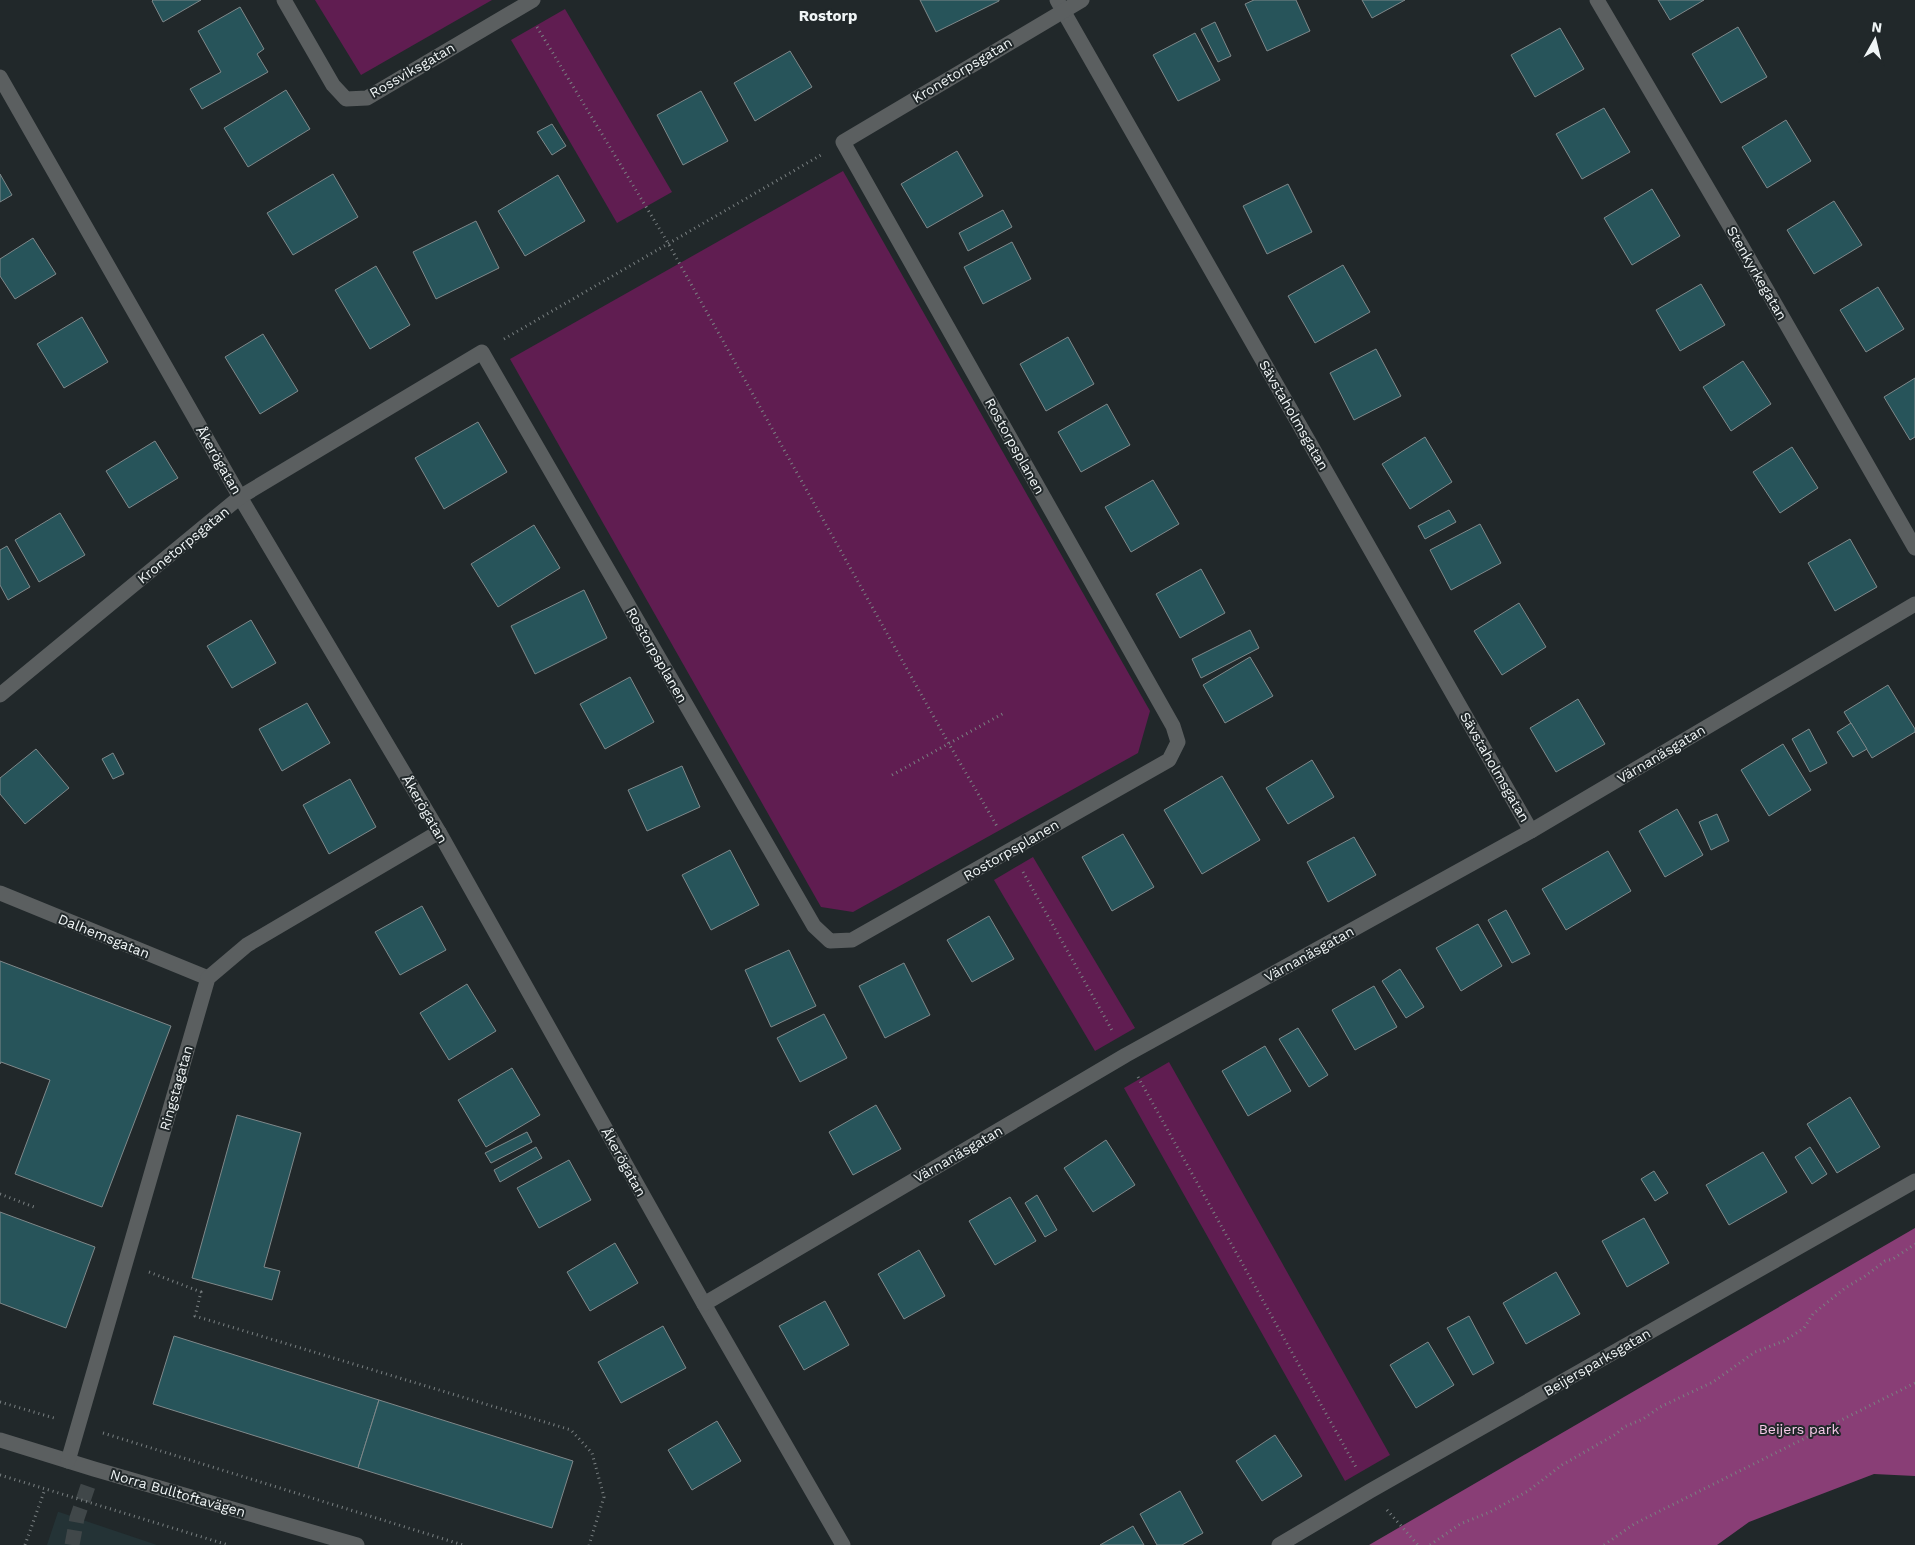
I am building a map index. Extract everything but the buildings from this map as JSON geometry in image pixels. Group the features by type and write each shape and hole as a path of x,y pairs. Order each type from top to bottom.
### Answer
{"street":[{"name":"Rossviksgatan","path":"284,0 333,85 346,99 368,98 528,2"},
{"name":"Kronetorpsgatan","path":"843,142 1060,5 1082,0"},
{"name":"Stenkyrkegatan","path":"1597,0 1741,245 1915,548"},
{"name":"Sävstaholmsgatan","path":"1060,5 1531,831"},
{"name":"Åkerögatan","path":"0,77 240,498 439,832 704,1304 843,1545"},
{"name":"Rostorpsplanen","path":"482,352 814,926 830,941 852,940 1169,760 1178,742 1173,726 843,142"},
{"name":"Kronetorpsgatan","path":"0,695 240,498 482,352"},
{"name":"Värnanäsgatan","path":"704,1304 1126,1055 1531,831 1915,604"},
{"path":"208,978 247,944 439,832"},
{"name":"Dalhemsgatan","path":"0,893 208,978"},
{"name":"Ringstagatan","path":"68,1461 208,978"},
{"name":"Beijersparksgatan","path":"1279,1545 1370,1491 1915,1181"},
{"name":"Norra Bulltoftavägen","path":"0,1440 68,1461 92,1476 320,1540 357,1545"}],"path":[{"path":"528,2 668,243 1370,1491 1418,1545"},
{"path":"482,352 843,142"},
{"path":"892,775 1004,713"},
{"path":"0,1194 34,1206"},
{"path":"1430,1545 1460,1524 1490,1512 1528,1491 1562,1465 1616,1434 1624,1427 1644,1419 1660,1407 1713,1382 1755,1352 1784,1341 1804,1328 1812,1314 1845,1288 1885,1261 1893,1259 1915,1244"},
{"path":"126,1262 201,1292 195,1316 571,1430 592,1453 604,1497 589,1545"},
{"path":"1604,1545 1634,1524 1915,1383"},
{"path":"0,1402 463,1545"},
{"path":"0,1475 228,1545"},
{"path":"24,1545 45,1488"}],"shaded area":[{"path":"315,0 492,0 361,75"},
{"path":"565,9 672,192 617,223 511,40"},
{"path":"843,171 1150,711 1138,753 853,912 821,907 510,359"},
{"path":"1033,857 1135,1028 1095,1051 994,880"},
{"path":"1169,1062 1390,1455 1345,1481 1124,1088"},
{"path":"59,1512 157,1545 47,1545"}],"green space":[{"name":"Beijers park","path":"1915,1228 1915,1476 1874,1474 1749,1522 1717,1545 1369,1545"}],"tunnel":[{"path":"72,1545 77,1518 89,1483"}],"district":[{"name":"Rostorp","path":"828,16"}]}
